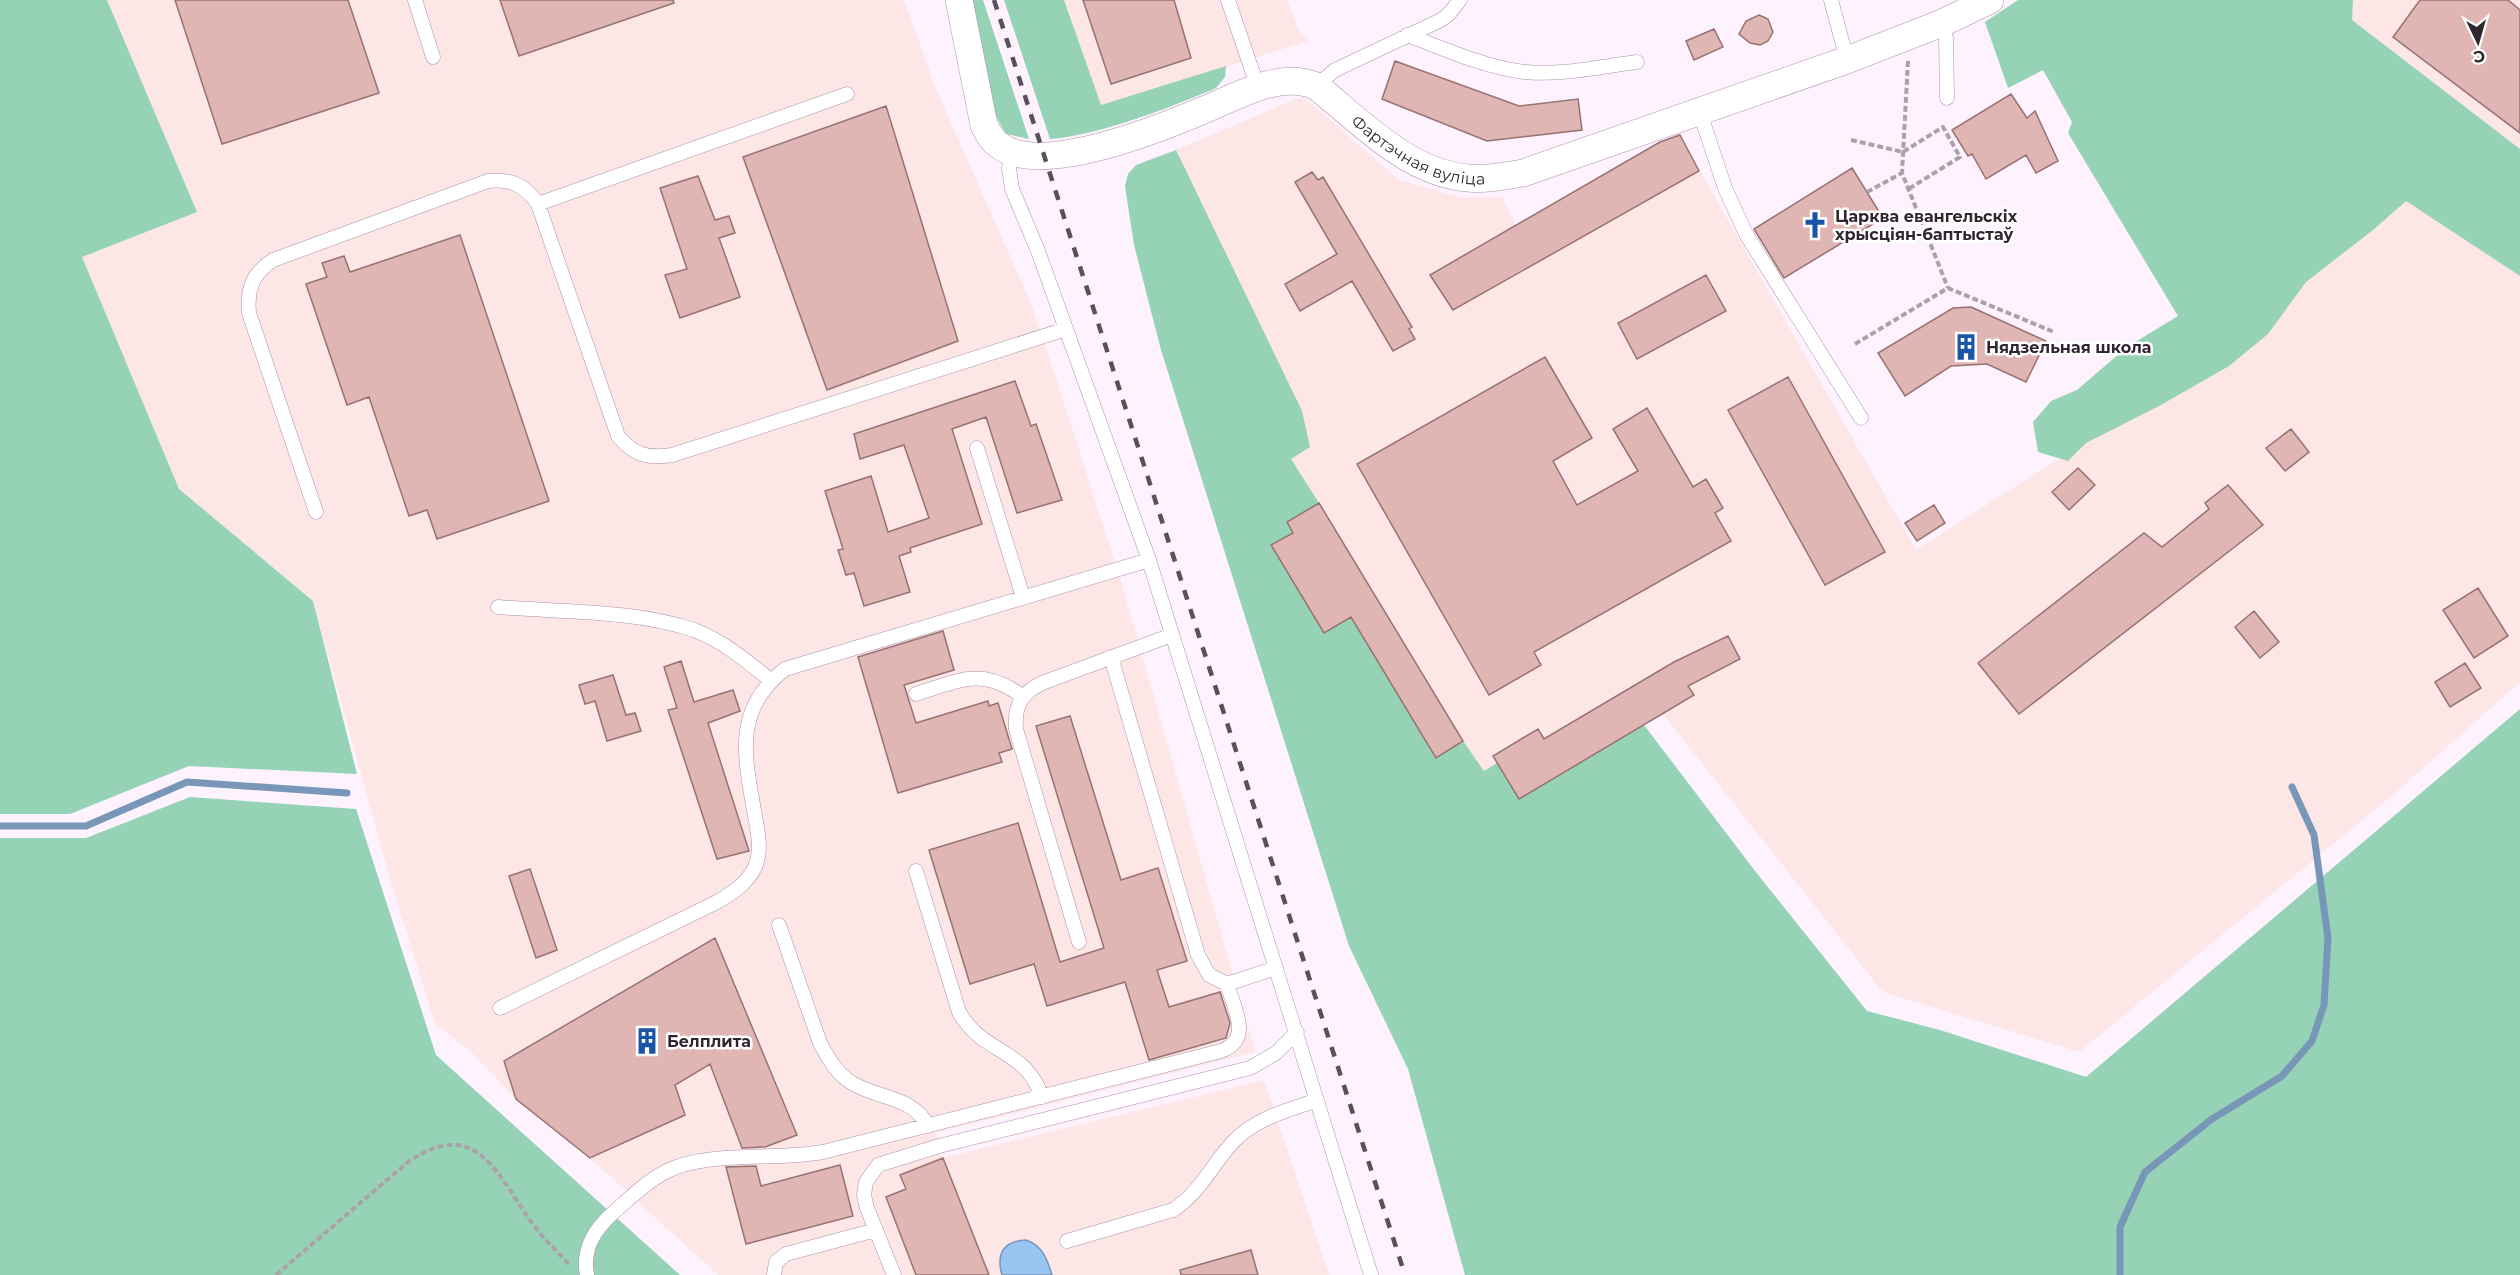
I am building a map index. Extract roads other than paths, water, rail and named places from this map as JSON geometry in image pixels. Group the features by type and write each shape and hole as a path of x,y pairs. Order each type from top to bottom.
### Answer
{"street":[{"path":"959,0 984,124 991,138 1012,152"},
{"name":"Фартэчная вуліца","path":"1012,152 1044,156 1084,151 1190,116 1258,88 1290,80 1304,81 1316,86 1409,160 1439,172 1468,178 1523,173 1846,60 1942,23 1990,0"}],"lane":[{"path":"415,0 433,57"},
{"path":"1228,0 1258,88"},
{"path":"1316,86 1335,70 1448,15 1460,0"},
{"path":"1831,0 1846,60"},
{"path":"1942,23 1946,39 1947,98"},
{"path":"1407,36 1492,65 1517,71 1561,73 1637,62"},
{"path":"538,204 847,94"},
{"path":"1698,110 1725,188 1746,234 1861,418"},
{"path":"1012,152 1009,168 1012,189 1038,251 1149,560 1371,1275"},
{"path":"316,512 249,313 248,297 252,281 260,269 273,260 488,182 504,180 519,184 530,192 538,204 618,436 640,455 655,458 672,455 1066,329"},
{"path":"978,448 1023,597"},
{"path":"500,1008 715,903 733,893 747,880 755,865 759,850 746,759 746,735 754,704 770,680 785,669 801,662 1149,560"},
{"path":"498,607 632,618 694,630 727,647 770,680"},
{"path":"1079,942 1016,729 1017,706 1022,696 1042,683 1172,635"},
{"path":"1111,657 1198,955 1209,975 1227,984 1276,968"},
{"path":"916,694 976,678 1000,681 1022,696"},
{"path":"916,871 959,1012 968,1027 984,1042 1019,1060 1037,1081 1042,1096"},
{"path":"779,925 820,1043 828,1058 852,1083 910,1105 919,1112 928,1126"},
{"path":"587,1275 588,1248 598,1226 651,1181 679,1166 714,1160 806,1155 1230,1048 1237,1043 1240,1026 1227,984"},
{"path":"894,1275 864,1195 866,1182 878,1165 939,1146 1250,1068 1276,1053 1297,1032"},
{"path":"1067,1241 1173,1210 1188,1200 1222,1155 1248,1129 1317,1100"},
{"path":"774,1275 776,1262 786,1254 876,1230"}],"water":[{"path":"1026,1240 1040,1249 1052,1275 1002,1275 1000,1261 1003,1250 1012,1243"}],"waterway":[{"path":"0,826 86,826 187,782 347,793"},
{"path":"2120,1275 2120,1227 2145,1172 2212,1119 2282,1076 2312,1041 2324,1005 2328,938 2314,835 2292,787"}],"railway":[{"path":"994,0 1405,1275"}],"place":[{"name":"Царква евангельскіх хрысціян-баптыстаў","path":"1815,225"},
{"name":"Нядзельная школа","path":"1966,347"},
{"name":"Белплита","path":"647,1041"}]}
